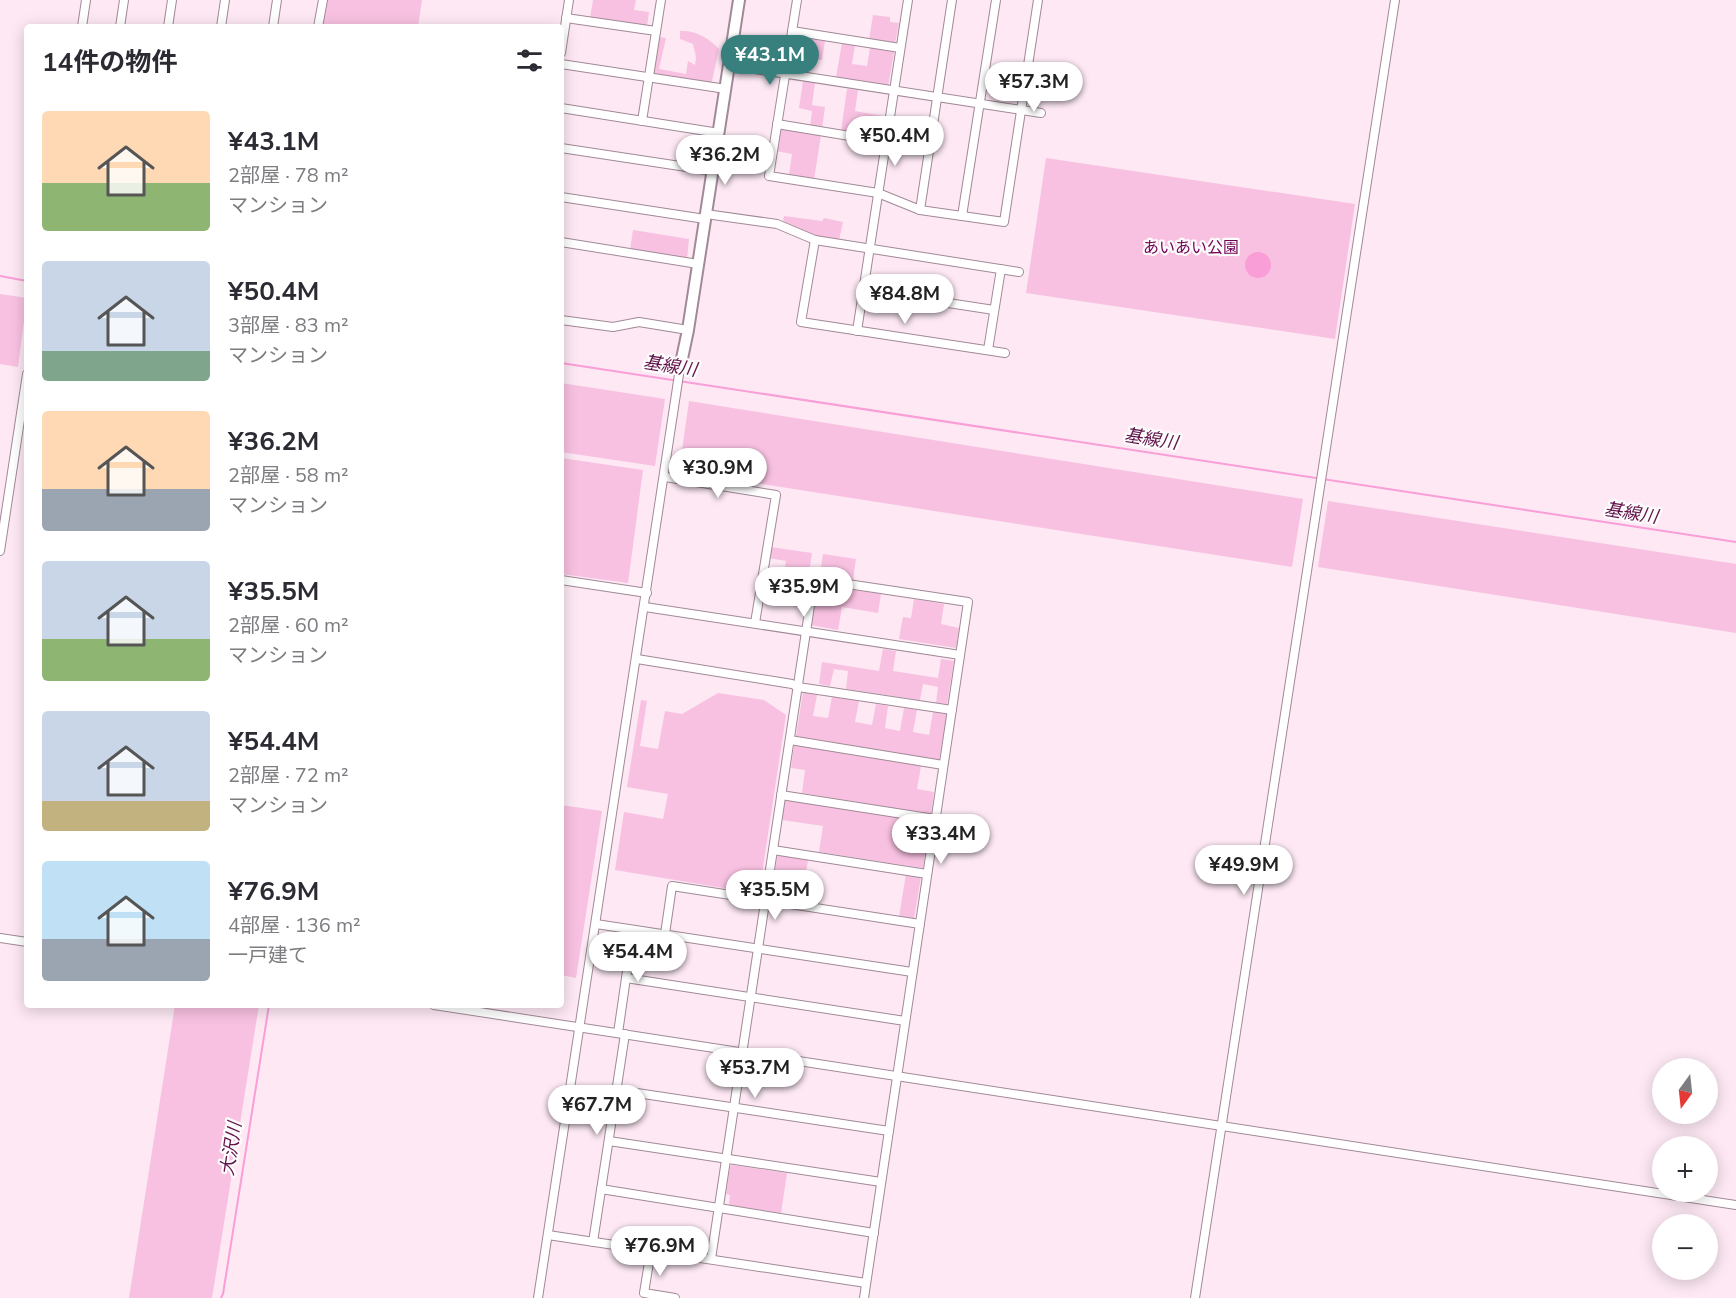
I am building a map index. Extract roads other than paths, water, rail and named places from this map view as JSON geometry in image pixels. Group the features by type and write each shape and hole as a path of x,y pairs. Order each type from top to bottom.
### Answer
{"street":[{"path":"82,24 86,0"},
{"path":"120,24 124,0"},
{"path":"168,24 172,0"},
{"path":"221,24 225,0"},
{"path":"273,24 277,0"},
{"path":"319,24 323,0"},
{"path":"564,32 569,0"},
{"path":"642,121 661,0"},
{"path":"538,1298 680,368 740,0"},
{"path":"797,0 769,176 878,193 920,210 1004,222 1038,0"},
{"path":"857,331 908,0"},
{"path":"920,210 952,0"},
{"path":"962,216 996,0"},
{"path":"1196,1298 1395,0"},
{"path":"566,18 656,31"},
{"path":"792,31 900,48"},
{"path":"564,64 726,89"},
{"path":"729,65 1041,113"},
{"path":"564,108 719,132"},
{"path":"777,124 886,142"},
{"path":"564,148 713,171"},
{"path":"564,197 777,224 815,240 1019,272"},
{"path":"815,240 801,322 1005,353"},
{"path":"564,242 698,264"},
{"path":"988,350 1000,269"},
{"path":"863,290 994,310"},
{"path":"564,320 613,327 639,321 688,330"},
{"path":"0,551 24,394"},
{"path":"665,477 776,495 754,623"},
{"path":"711,1259 814,579 968,602 864,1298"},
{"path":"564,580 647,593"},
{"path":"645,607 960,655"},
{"path":"637,659 792,684 798,687 952,710"},
{"path":"790,740 944,765"},
{"path":"781,795 935,819"},
{"path":"773,850 927,874"},
{"path":"664,934 672,886 920,924"},
{"path":"596,924 912,972"},
{"path":"593,1242 617,1090 626,978 633,930"},
{"path":"0,938 24,942"},
{"path":"626,978 905,1021"},
{"path":"454,1008 1736,1205"},
{"path":"617,1090 889,1131"},
{"path":"609,1141 881,1182"},
{"path":"602,1189 874,1233"},
{"path":"548,1235 866,1283"},
{"path":"651,1250 644,1293 675,1298"}],"waterway":[{"name":"基線川","path":"0,276 24,280"},
{"name":"基線川","path":"564,363 1736,542"},
{"name":"大沢川","path":"221,1298 269,1008"}],"park label":[{"name":"あいあい公園","path":"1191,248"}]}
